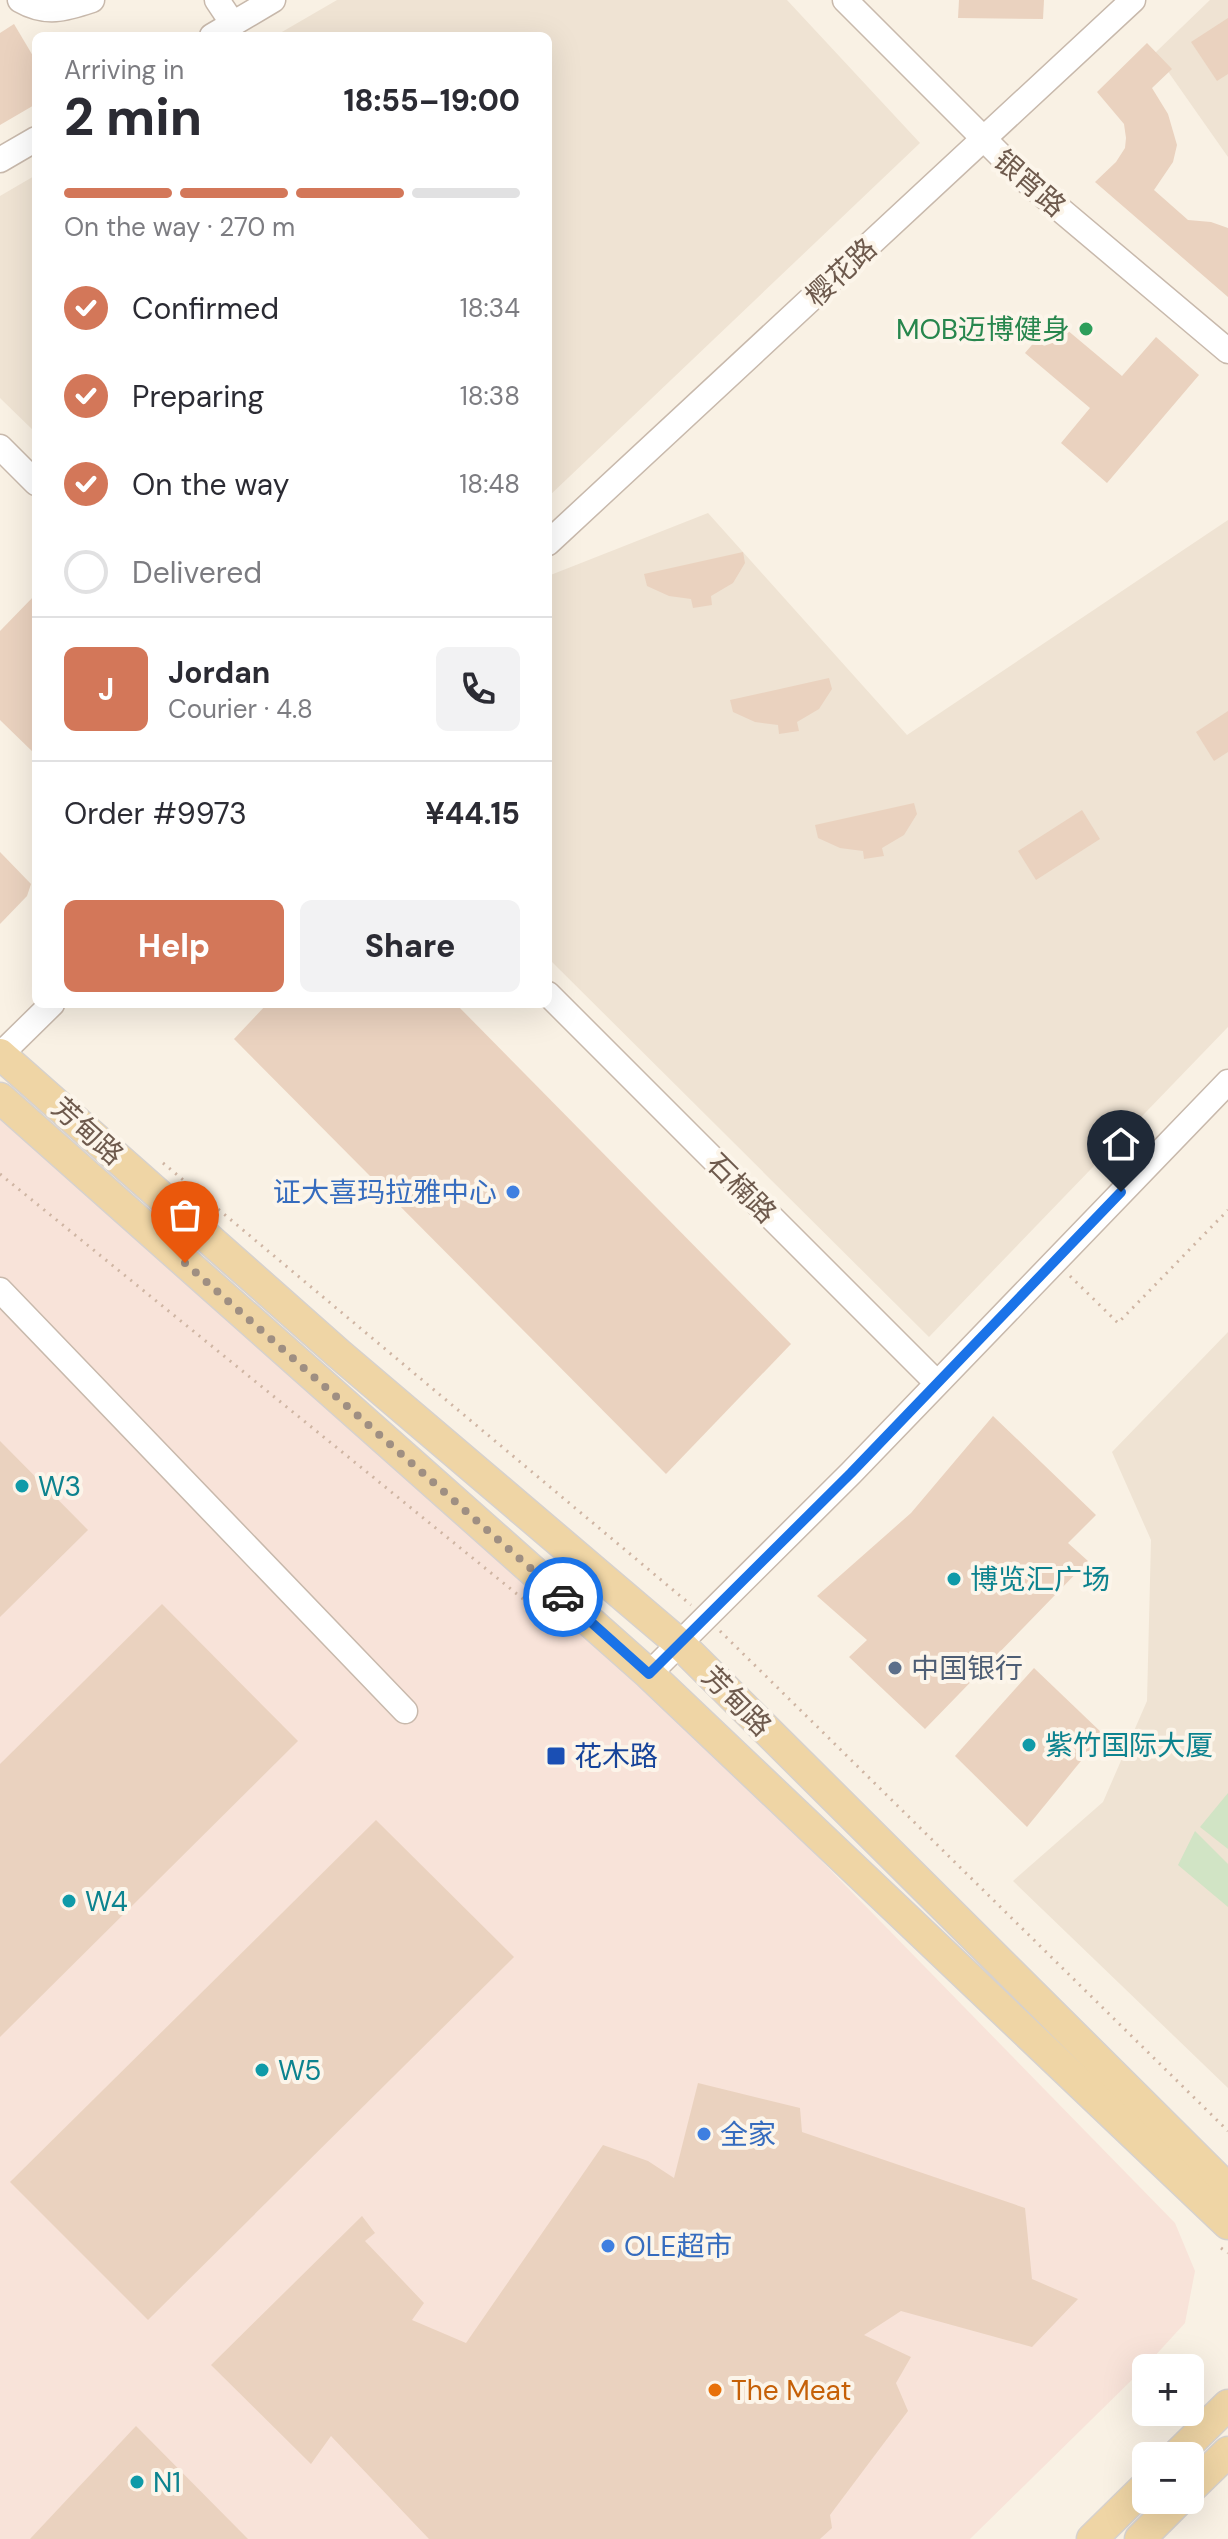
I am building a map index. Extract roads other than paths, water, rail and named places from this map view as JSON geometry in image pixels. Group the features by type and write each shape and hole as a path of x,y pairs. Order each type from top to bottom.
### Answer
{"main road":[{"name":"芳甸路","path":"0,1054 339,1354 680,1644 1228,2189"},
{"name":"芳甸路","path":"0,1098 649,1674 1222,2234"},
{"path":"1190,2442 1228,2405"},
{"path":"1204,2475 1228,2452"},
{"path":"1092,2539 1132,2500"},
{"path":"1140,2539 1165,2514"}],"street":[{"path":"20,0 33,8 59,11 92,0"},
{"path":"217,0 222,30 273,0"},
{"name":"银宵路","path":"845,0 982,140 1228,351"},
{"name":"樱花路","path":"552,539 1133,0"},
{"path":"0,160 32,141"},
{"path":"0,447 32,479"},
{"name":"石楠路","path":"552,998 936,1382"},
{"path":"0,1054 48,1008"},
{"path":"649,1674 1228,1082"},
{"path":"0,1290 405,1711"}],"place":[{"name":"MOB迈博健身","path":"1086,329"},
{"name":"证大喜玛拉雅中心","path":"513,1192"},
{"name":"W3","path":"22,1486"},
{"name":"博览汇广场","path":"954,1579"},
{"name":"中国银行","path":"895,1668"},
{"name":"紫竹国际大厦","path":"1029,1745"},
{"name":"花木路","path":"556,1756"},
{"name":"W4","path":"69,1901"},
{"name":"W5","path":"262,2070"},
{"name":"全家","path":"704,2134"},
{"name":"OLE超市","path":"608,2246"},
{"name":"The Meat","path":"715,2390"},
{"name":"N1","path":"137,2482"}]}
